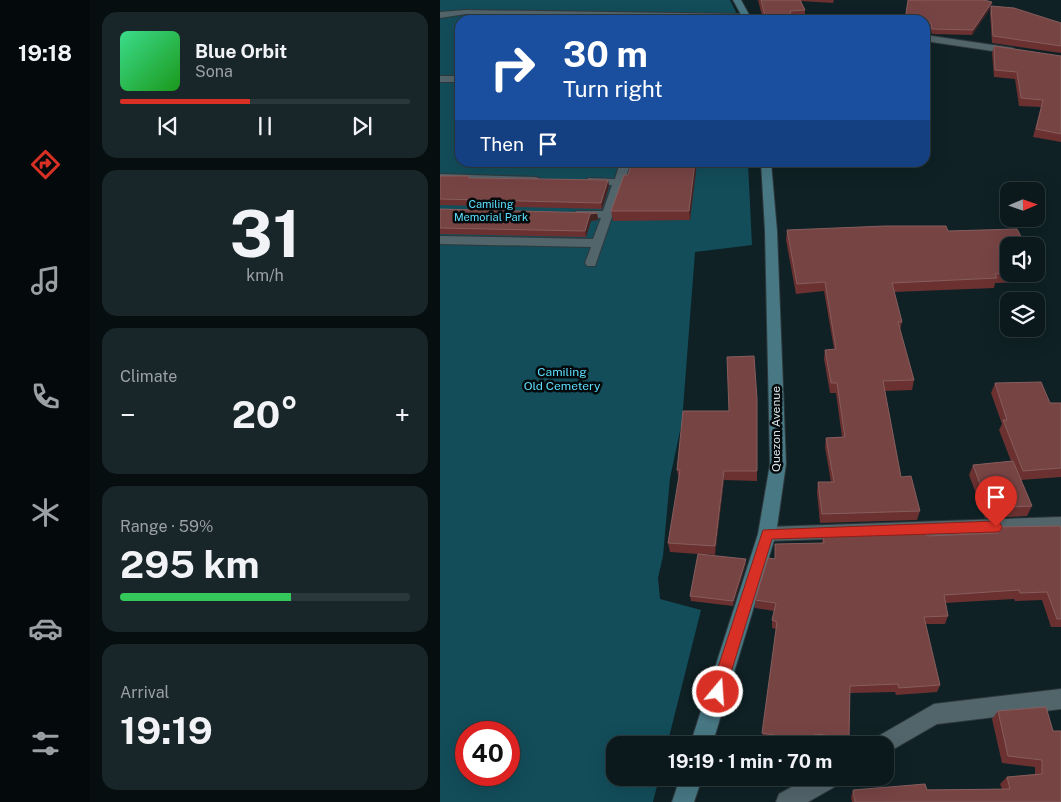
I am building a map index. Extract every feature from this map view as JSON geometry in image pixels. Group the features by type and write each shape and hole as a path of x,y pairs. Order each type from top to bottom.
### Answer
{"street":[{"path":"737,0 745,15"},
{"path":"440,16 453,12 569,15"},
{"path":"930,39 1022,52"},
{"path":"440,78 455,79"},
{"path":"591,263 624,167"},
{"name":"Quezon Avenue","path":"704,736 768,534 778,464 771,231 766,167"},
{"path":"440,176 544,180"},
{"path":"573,181 620,182"},
{"path":"569,214 608,215"},
{"path":"440,240 597,243"},
{"path":"768,534 1061,524"},
{"path":"894,738 934,714 1061,699"},
{"path":"683,802 688,786"},
{"path":"787,802 814,786"}],"green space":[{"name":"Camiling Old Cemetery","path":"440,0 730,0 738,15 455,15 455,167 748,167 752,245 695,252 682,422 670,478 663,556 658,578 660,599 701,610 669,736 606,736 606,786 657,786 653,802 440,802"}],"building":[{"path":"761,0 800,0 805,10 790,11 791,15 765,15"},
{"path":"908,0 984,0 992,2 973,30 932,29 930,15 906,15"},
{"path":"991,6 1014,8 1061,23 1061,46 993,36"},
{"path":"994,46 1061,56 1061,134 1036,129 1043,100 1021,98 1017,72 995,70"},
{"path":"630,167 694,167 689,211 611,211 624,175 628,175"},
{"path":"440,176 608,180 601,203 440,199"},
{"path":"440,209 597,213 590,214 585,231 440,228"},
{"path":"885,226 946,226 948,231 1017,229 1021,237 1000,237 1000,274 995,274 997,278 892,283 902,322 898,322 914,380 883,381 901,477 911,476 920,511 822,514 818,482 834,482 826,438 845,437 837,383 831,383 825,350 836,349 825,282 797,284 787,230"},
{"path":"754,356 757,399 757,471 724,471 715,546 668,543 680,470 677,470 683,411 729,411 727,357"},
{"path":"1041,382 1050,403 1061,403 1061,468 1023,471 1003,420 1007,420 995,383"},
{"path":"1013,461 1032,506 989,508 973,465"},
{"path":"1060,526 1061,619 1057,619 1047,592 1020,593 1019,590 944,595 948,616 924,617 940,685 899,688 898,684 850,686 849,736 815,734 815,736 779,736 762,733 777,622 772,620 776,603 755,600 768,558 775,559 775,544 824,543 823,532 925,529 927,536 998,533 996,527"},
{"path":"698,554 746,559 733,601 690,596"},
{"path":"1046,707 1053,731 1061,731 1061,802 855,802 853,790 925,784 927,790 1010,789 1007,777 1042,774 1042,760 1008,756 998,711"}],"route":[{"path":"718,692 768,534 996,527"}],"park label":[{"name":"Camiling Memorial Park","path":"491,210"}]}
